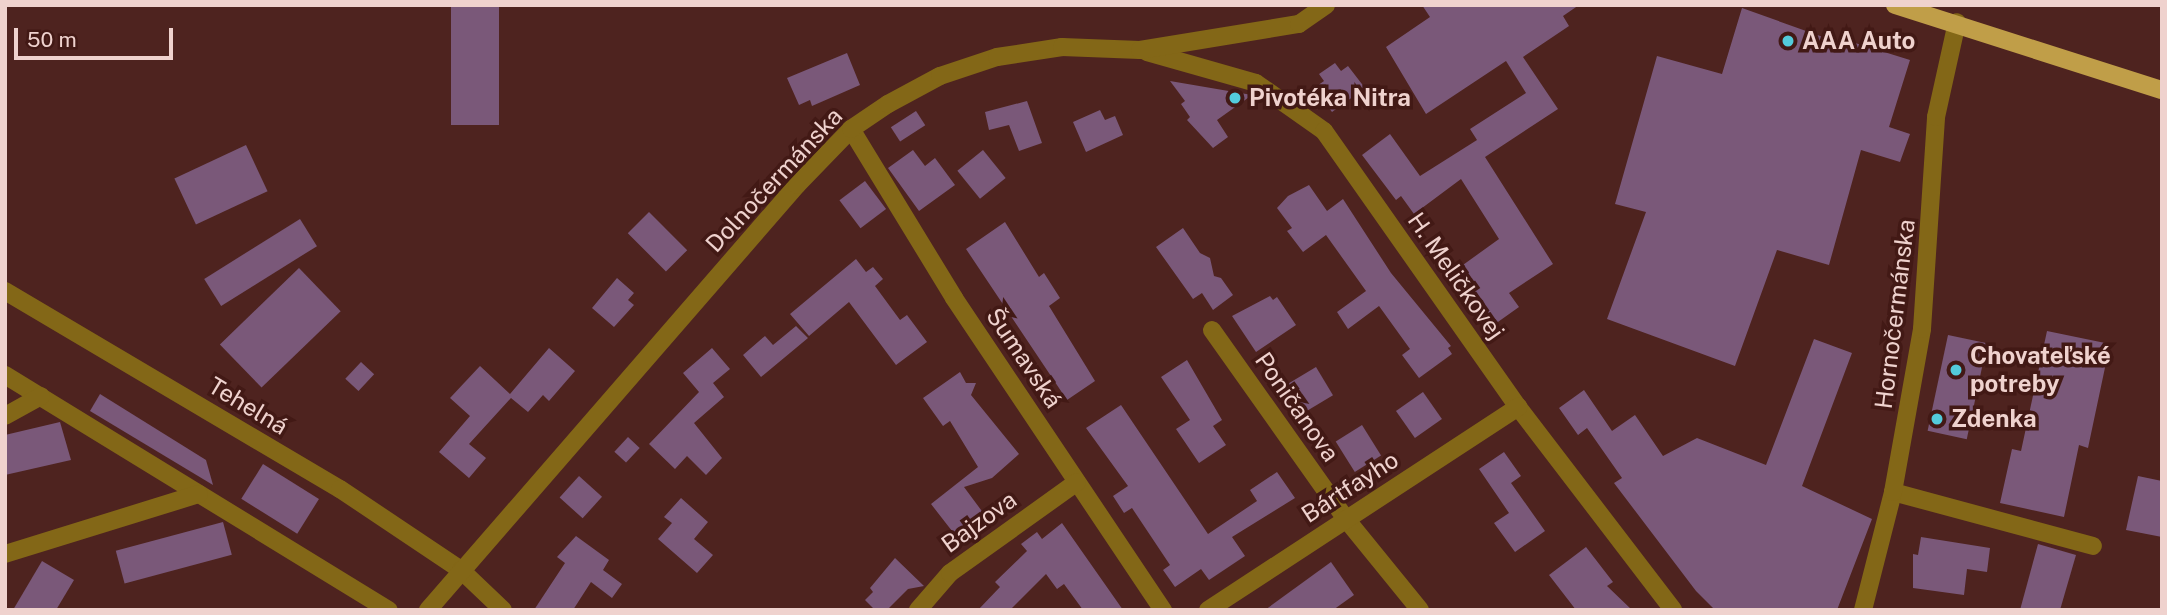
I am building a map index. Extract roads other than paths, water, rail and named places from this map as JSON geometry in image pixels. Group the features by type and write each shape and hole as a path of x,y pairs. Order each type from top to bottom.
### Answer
{"main road":[{"path":"1895,5 1957,22 2162,90"}],"street":[{"name":"Dolnočermánska","path":"428,610 797,185 851,129 940,76 997,57 1062,47 1140,50 1299,24 1326,5"},
{"name":"Hornočermánska","path":"1863,610 1893,492 1922,329 1936,117 1957,22"},
{"name":"H. Meličkovej","path":"1140,50 1256,83 1324,131 1518,407 1673,610"},
{"name":"Šumavská","path":"851,129 954,298 1163,610"},
{"name":"Tehelná","path":"5,291 340,489 461,570 503,610"},
{"name":"Poničanova","path":"1212,330 1346,519 1420,610"},
{"path":"5,375 389,610"},
{"path":"5,416 40,396"},
{"name":"Bártfayho","path":"1208,610 1518,407"},
{"name":"Bajzova","path":"918,610 950,573 1077,482"},
{"path":"1893,492 2093,546"},
{"path":"5,554 199,494"}],"place":[{"name":"AAA Auto","path":"1788,41"},
{"name":"Pivotéka Nitra","path":"1235,98"},
{"name":"Chovateľské potreby","path":"1956,370"},
{"name":"Zdenka","path":"1937,419"}]}
